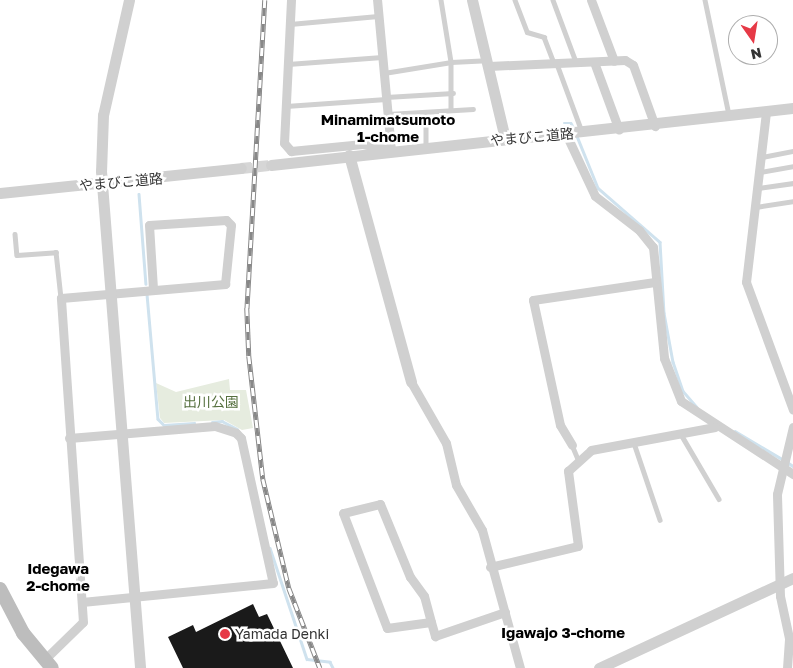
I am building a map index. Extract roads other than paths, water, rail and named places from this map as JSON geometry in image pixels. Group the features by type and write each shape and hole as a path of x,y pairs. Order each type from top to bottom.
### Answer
{"main road":[{"path":"0,589 13,618 48,664"}],"street":[{"path":"129,0 103,114 102,184 140,668"},
{"path":"291,0 284,143 291,151 363,144 391,150 377,0"},
{"path":"472,0 505,139"},
{"path":"591,0 614,61"},
{"path":"488,63 614,61 633,65 655,126"},
{"path":"594,62 620,130"},
{"name":"やまびこ道路","path":"271,165 426,146 620,130 793,108"},
{"path":"766,112 746,282 793,410"},
{"path":"575,133 595,196 639,230 653,247 655,282 672,384 681,401 715,427 784,461 793,474"},
{"path":"349,155 411,382 446,443 456,485 482,530 490,567 505,612 520,668"},
{"name":"やまびこ道路","path":"0,193 102,184 241,168"},
{"path":"48,664 83,622 69,438 62,298 225,284 231,225 226,220 149,226 153,289"},
{"path":"572,445 560,425 533,300 655,282"},
{"path":"69,438 215,426 240,438 273,583 82,602"},
{"path":"490,567 578,546 568,471 578,459 608,444 632,439 682,436 715,427"},
{"path":"788,668 789,638 780,586 778,494 793,427"},
{"path":"431,622 387,628 343,513 380,504 410,577 424,596 435,636 505,612"},
{"path":"601,668 780,586 793,578"}],"lane":[{"path":"441,0 451,62 453,93 451,108"},
{"path":"515,0 527,32 544,37 555,63 575,133"},
{"path":"553,0 576,63"},
{"path":"706,0 729,117"},
{"path":"290,24 379,16"},
{"path":"288,64 382,57"},
{"path":"384,73 451,62 488,63"},
{"path":"286,106 453,93"},
{"path":"387,114 426,112 451,108 473,109"},
{"path":"426,112 426,146"},
{"path":"762,157 793,151"},
{"path":"760,172 793,166"},
{"path":"758,188 793,183"},
{"path":"756,207 793,201"},
{"path":"15,234 17,255 56,252 62,298"},
{"path":"682,436 719,499"},
{"path":"632,439 660,520"},
{"path":"572,445 578,459"}],"waterway":[{"path":"564,123 571,123 574,129"},
{"path":"577,136 598,188 660,242 664,313 673,362 683,391 697,407"},
{"path":"139,194 146,284"},
{"path":"147,294 158,419 164,425 194,423"},
{"path":"212,422 222,421 237,429"},
{"path":"735,431 782,459"},
{"path":"787,462 793,466"},
{"path":"270,548 307,659 330,662 333,668"}],"tunnel":[{"path":"241,168 271,165"}],"railway":[{"path":"265,0 247,308 249,356 263,479 289,588 320,668"}],"place":[{"name":"Yamada Denki","path":"225,634"}],"district":[{"name":"Minamimatsumoto 1-chome","path":"388,128"},
{"name":"Idegawa 2-chome","path":"58,576"},
{"name":"Igawajo 3-chome","path":"563,633"}],"park label":[{"name":"出川公園","path":"211,402"}]}
